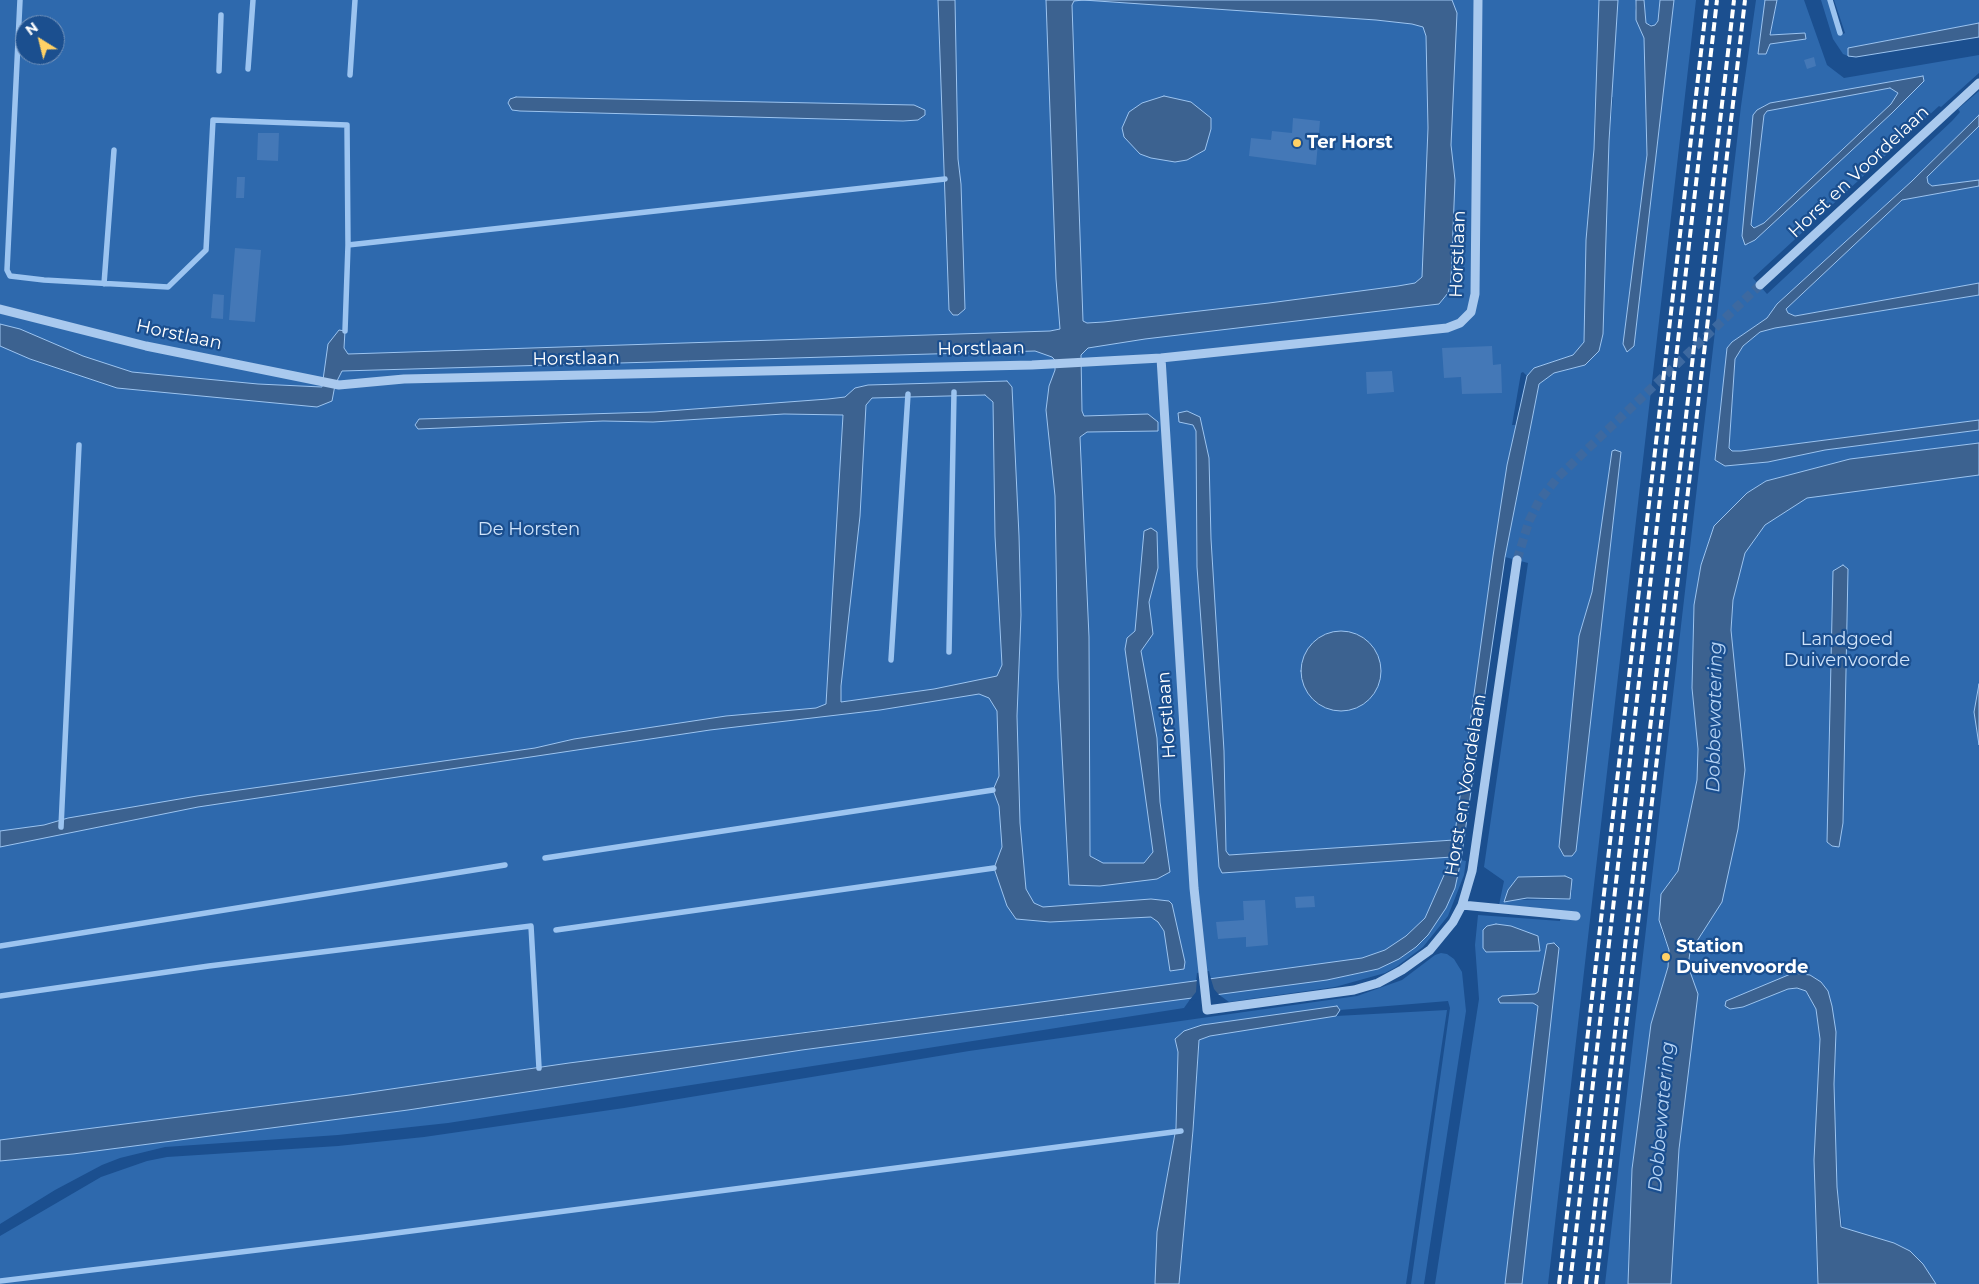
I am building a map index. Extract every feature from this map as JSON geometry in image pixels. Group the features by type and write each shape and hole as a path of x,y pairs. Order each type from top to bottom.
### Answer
{"street":[{"name":"Horstlaan","path":"0,309 146,346 339,385 404,379 1052,364 1161,358 1447,328 1460,323 1471,312 1475,294 1478,0"},
{"name":"Horst en Voordelaan","path":"1760,285 1979,83"},
{"name":"Horstlaan","path":"1161,358 1194,888 1207,1007"},
{"name":"Horst en Voordelaan","path":"1207,1007 1354,990 1378,982 1402,970 1430,950 1453,922 1462,905 1472,871 1517,560"},
{"path":"1462,905 1576,916"}],"green space":[{"name":"De Horsten","path":"0,0 1636,0 1635,8 1644,38 1647,154 1623,344 1634,346 1674,0 1696,0 1548,1284 1522,1284 1559,948 1554,943 1549,943 1538,992 1535,994 1502,996 1500,1003 1533,1003 1538,1006 1505,1284 1435,1284 1479,999 1475,945 1478,915 1560,921 1561,910 1499,905 1504,881 1484,867 1528,563 1505,557 1539,384 1554,373 1585,365 1604,288 1609,141 1613,97 1595,101 1594,149 1586,240 1584,342 1573,355 1534,368 1527,376 1523,372 1521,373 1512,425 1516,425 1507,465 1493,556 1454,840 1441,841 1452,857 1425,918 1406,936 1385,950 1362,958 1211,979 1209,971 1197,973 1196,981 812,1031 350,1095 0,1140","holes":["1612,451 1621,452 1576,851 1572,856 1561,852 1559,847 1579,636 1592,592","1572,890 1570,899 1510,900"]},
{"path":"1644,0 1660,0 1658,21 1655,25 1646,24"},
{"path":"1756,0 1765,0 1758,54 1770,44 1805,33 1770,35 1777,0 1804,0 1827,65 1844,78 1979,55 1979,73 1941,107 1939,106 1753,278 1767,294 1952,121 1960,112 1958,109 1979,91 1979,115 1912,181 1777,304 1767,318 1732,342 1727,348 1715,460 1768,462 1825,450 1979,430 1979,443 1850,459 1766,481 1747,493 1714,526 1701,565 1694,605 1692,688 1698,749 1697,780 1678,871 1661,894 1661,930 1669,950 1668,967 1651,1024 1632,1169 1628,1284 1605,1284 1741,106","holes":["1922,76 1924,81 1909,96 1748,245 1763,106"]},
{"path":"1821,0 1828,0 1839,36 1845,33 1834,0 1979,0 1979,23 1848,48 1848,56 1843,54 1833,39"},
{"path":"1890,88 1898,93 1891,104 1764,223 1754,228 1751,225 1764,115 1767,111"},
{"path":"1979,126 1979,180 1932,186 1928,183 1927,177 1932,170"},
{"path":"1979,186 1979,283 1795,316 1788,313 1786,309 1788,305 1902,200"},
{"path":"1979,295 1979,420 1741,451 1729,449 1735,359 1743,346 1760,332"},
{"name":"Landgoed Duivenvoorde","path":"1979,466 1979,1284 1850,1284 1837,1187 1834,1084 1836,1032 1828,991 1810,975 1730,1009 1743,1007 1788,989 1797,988 1806,991 1816,1009 1820,1039 1814,1160 1818,1284 1671,1284 1679,1149 1688,1062 1697,1004 1681,1004 1719,572 1762,506"},
{"path":"1461,860 1466,861 1464,875 1448,916 1423,947 1396,967 1385,973 1335,987 1229,1002 1218,994 1327,980 1370,971 1416,947 1428,935 1446,908 1455,888"},
{"path":"1447,954 1454,959 1462,972 1466,1011 1424,1284 1411,1284 1450,1008 1448,1001 1340,1010 1339,1007 1202,1025 1178,1052 1176,1128 1157,1232 1155,1284 0,1284 0,1236 101,1177 147,1161 167,1157 338,1146 424,1137 624,1108 969,1051 1357,996 1402,980 1435,955"},
{"path":"1191,998 1184,1008 448,1123 338,1135 165,1147 120,1158 102,1165 55,1190 0,1224 0,1161 73,1154 408,1110 802,1050"},
{"path":"1447,1010 1406,1284 1179,1284 1199,1040 1210,1036 1336,1016"}],"water":[{"path":"938,0 955,0 958,159 961,184 965,309 958,315 953,315 949,310"},
{"path":"1046,0 1083,0 1452,0 1457,13 1451,145 1455,180 1451,280 1448,293 1439,304 1145,339 1088,348 1081,355 1082,411 1084,416 1148,414 1158,422 1158,431 1087,432 1080,437 1089,637 1090,856 1103,863 1144,863 1153,852 1125,649 1127,638 1135,631 1144,531 1151,528 1157,532 1158,568 1149,602 1153,634 1141,651 1157,738 1160,802 1170,872 1157,879 1100,886 1069,885 1058,678 1055,496 1046,410 1049,386 1055,370 1055,360 1052,357 1035,351 342,371 335,385 332,401 317,407 117,388 30,359 0,346 0,324 20,329 83,356 132,372 258,384 322,387 328,344 339,330 345,331 344,348 348,354 1050,331 1060,329 1056,279","holes":["1083,0 1376,20 1423,27 1426,36 1428,128 1422,277 1415,283 1398,286 1269,303 1104,322 1087,323 1083,321 1072,5 1074,1"]},
{"path":"1599,0 1618,0 1609,141 1603,334 1599,351 1585,365 1554,373 1539,384 1505,557 1461,860 1455,888 1446,908 1428,935 1416,947 1399,959 1378,969 1327,980 802,1050 408,1110 73,1154 0,1161 0,1140 350,1095 569,1063 1019,1005 1362,958 1385,950 1406,936 1425,918 1452,857 1222,873 1219,867 1197,567 1196,431 1193,425 1179,422 1178,413 1187,411 1200,417 1209,458 1211,539 1224,751 1226,851 1229,855 1454,840 1507,465 1527,376 1534,368 1573,355 1584,342 1586,240 1594,149"},
{"path":"1636,0 1644,0 1646,23 1651,26 1655,25 1658,21 1660,0 1674,0 1634,346 1627,352 1623,344 1647,155 1644,38 1636,20"},
{"path":"1765,0 1777,0 1770,35 1805,33 1806,39 1770,44 1766,54 1758,54"},
{"path":"1979,23 1979,37 1856,57 1848,56 1848,48"},
{"path":"1923,76 1924,81 1755,240 1745,245 1742,236 1753,115 1757,110 1770,103","holes":["1890,88 1898,93 1891,104 1764,223 1754,228 1751,225 1764,115 1767,111"]},
{"path":"1164,96 1191,102 1211,118 1211,129 1205,150 1187,160 1175,162 1140,154 1124,137 1122,128 1129,112 1142,103"},
{"path":"516,97 914,105 925,110 925,115 918,120 903,121 520,111 512,110 508,103 510,99"},
{"path":"1979,115 1979,126 1927,177 1928,183 1932,186 1979,180 1979,186 1902,200 1786,309 1788,313 1795,316 1979,283 1979,295 1760,332 1743,346 1735,359 1729,448 1732,451 1741,451 1979,420 1979,430 1825,450 1768,462 1725,466 1715,460 1727,348 1732,342 1767,318 1777,304 1912,181"},
{"path":"1007,381 1012,387 1021,615 1017,716 1020,823 1026,889 1034,903 1043,907 1151,899 1169,901 1172,904 1185,962 1184,969 1170,971 1164,931 1158,922 1151,917 1050,922 1016,919 1007,906 994,868 1002,847 999,806 993,790 999,776 997,711 989,698 979,694 880,710 710,730 198,807 0,847 0,831 44,825 68,818 197,796 535,748 574,739 726,716 816,708 826,704 843,415 784,414 653,422 603,421 418,429 415,425 419,419 654,412 828,399 845,397 855,388 868,385","holes":["985,395 993,402 995,536 1002,665 997,676 934,689 841,702 841,686 860,516 866,405 872,398"]},
{"name":"Dobbewatering","path":"1979,443 1979,475 1807,498 1765,525 1745,553 1733,600 1731,630 1745,770 1738,829 1722,902 1690,952 1688,966 1698,994 1679,1149 1671,1284 1628,1284 1632,1169 1651,1024 1668,967 1669,950 1659,920 1661,894 1678,871 1697,780 1698,749 1692,688 1694,605 1701,565 1714,526 1747,493 1766,481 1850,459"},
{"path":"1612,451 1621,452 1576,851 1572,856 1564,856 1559,847 1579,636 1592,592"},
{"path":"1843,565 1848,569 1843,823 1839,847 1832,846 1827,842 1833,571"},
{"path":"1341,631 1356,634 1369,643 1378,656 1381,671 1378,686 1369,699 1356,708 1341,711 1326,708 1313,699 1304,686 1301,671 1304,656 1313,643 1326,634"},
{"path":"1979,684 1979,745 1974,712"},
{"path":"1565,876 1572,879 1570,899 1527,898 1504,902 1508,890 1518,877"},
{"path":"1496,924 1511,926 1538,936 1540,951 1486,952 1483,948 1483,930 1487,926"},
{"path":"1554,943 1559,948 1522,1284 1505,1284 1538,1006 1533,1003 1500,1003 1498,999 1502,996 1535,994 1538,992 1547,944"},
{"path":"1793,973 1810,975 1821,982 1828,991 1832,1006 1836,1032 1834,1084 1837,1187 1841,1227 1894,1243 1910,1251 1923,1264 1936,1284 1818,1284 1814,1160 1820,1039 1816,1009 1806,991 1797,988 1788,989 1743,1007 1730,1009 1725,1006 1726,1001"},
{"path":"1337,1006 1340,1010 1336,1016 1210,1036 1199,1040 1179,1284 1155,1284 1157,1232 1176,1128 1178,1052 1175,1039 1184,1031 1202,1025"}],"pier":[{"path":"1210,976 1214,989 1220,996 1189,1001 1196,992 1197,978"}],"building":[{"path":"1814,57 1816,66 1807,69 1804,60"},
{"path":"1293,118 1320,121 1316,165 1249,156 1251,138 1271,140 1272,131 1292,133"},
{"path":"258,133 279,133 278,161 257,160"},
{"path":"237,177 245,177 244,198 236,198"},
{"path":"235,248 261,250 255,322 229,320"},
{"path":"213,294 224,295 223,319 211,318"},
{"path":"1492,346 1493,365 1501,364 1502,393 1462,394 1461,377 1444,378 1442,348"},
{"path":"1392,371 1394,392 1367,394 1366,372"},
{"path":"1314,896 1315,907 1296,908 1295,897"},
{"path":"1265,900 1268,945 1246,947 1246,937 1218,939 1216,922 1244,920 1243,901"}],"waterway":[{"path":"20,0 7,270 10,276 44,280 168,287 206,250 213,120 347,125 348,245 345,331"},
{"path":"248,69 253,0"},
{"path":"350,75 355,0"},
{"path":"1830,0 1840,33"},
{"path":"219,71 221,15"},
{"path":"104,284 114,150"},
{"path":"348,245 945,179"},
{"path":"949,652 954,392"},
{"path":"891,660 908,394"},
{"path":"61,827 79,445"},
{"path":"545,858 993,790"},
{"path":"0,946 505,865"},
{"path":"556,930 994,868"},
{"path":"0,996 209,966 531,926 539,1068"},
{"path":"0,1281 365,1237 1181,1131"}],"tunnel":[{"path":"1517,560 1529,521 1539,501 1558,477 1760,285"}],"railway":[{"path":"1559,1284 1707,0"},
{"path":"1570,1284 1717,0"},
{"path":"1586,1284 1734,0"},
{"path":"1596,1284 1745,0"}],"place":[{"name":"Ter Horst","path":"1297,143"},
{"name":"Station Duivenvoorde","path":"1666,957"}]}
